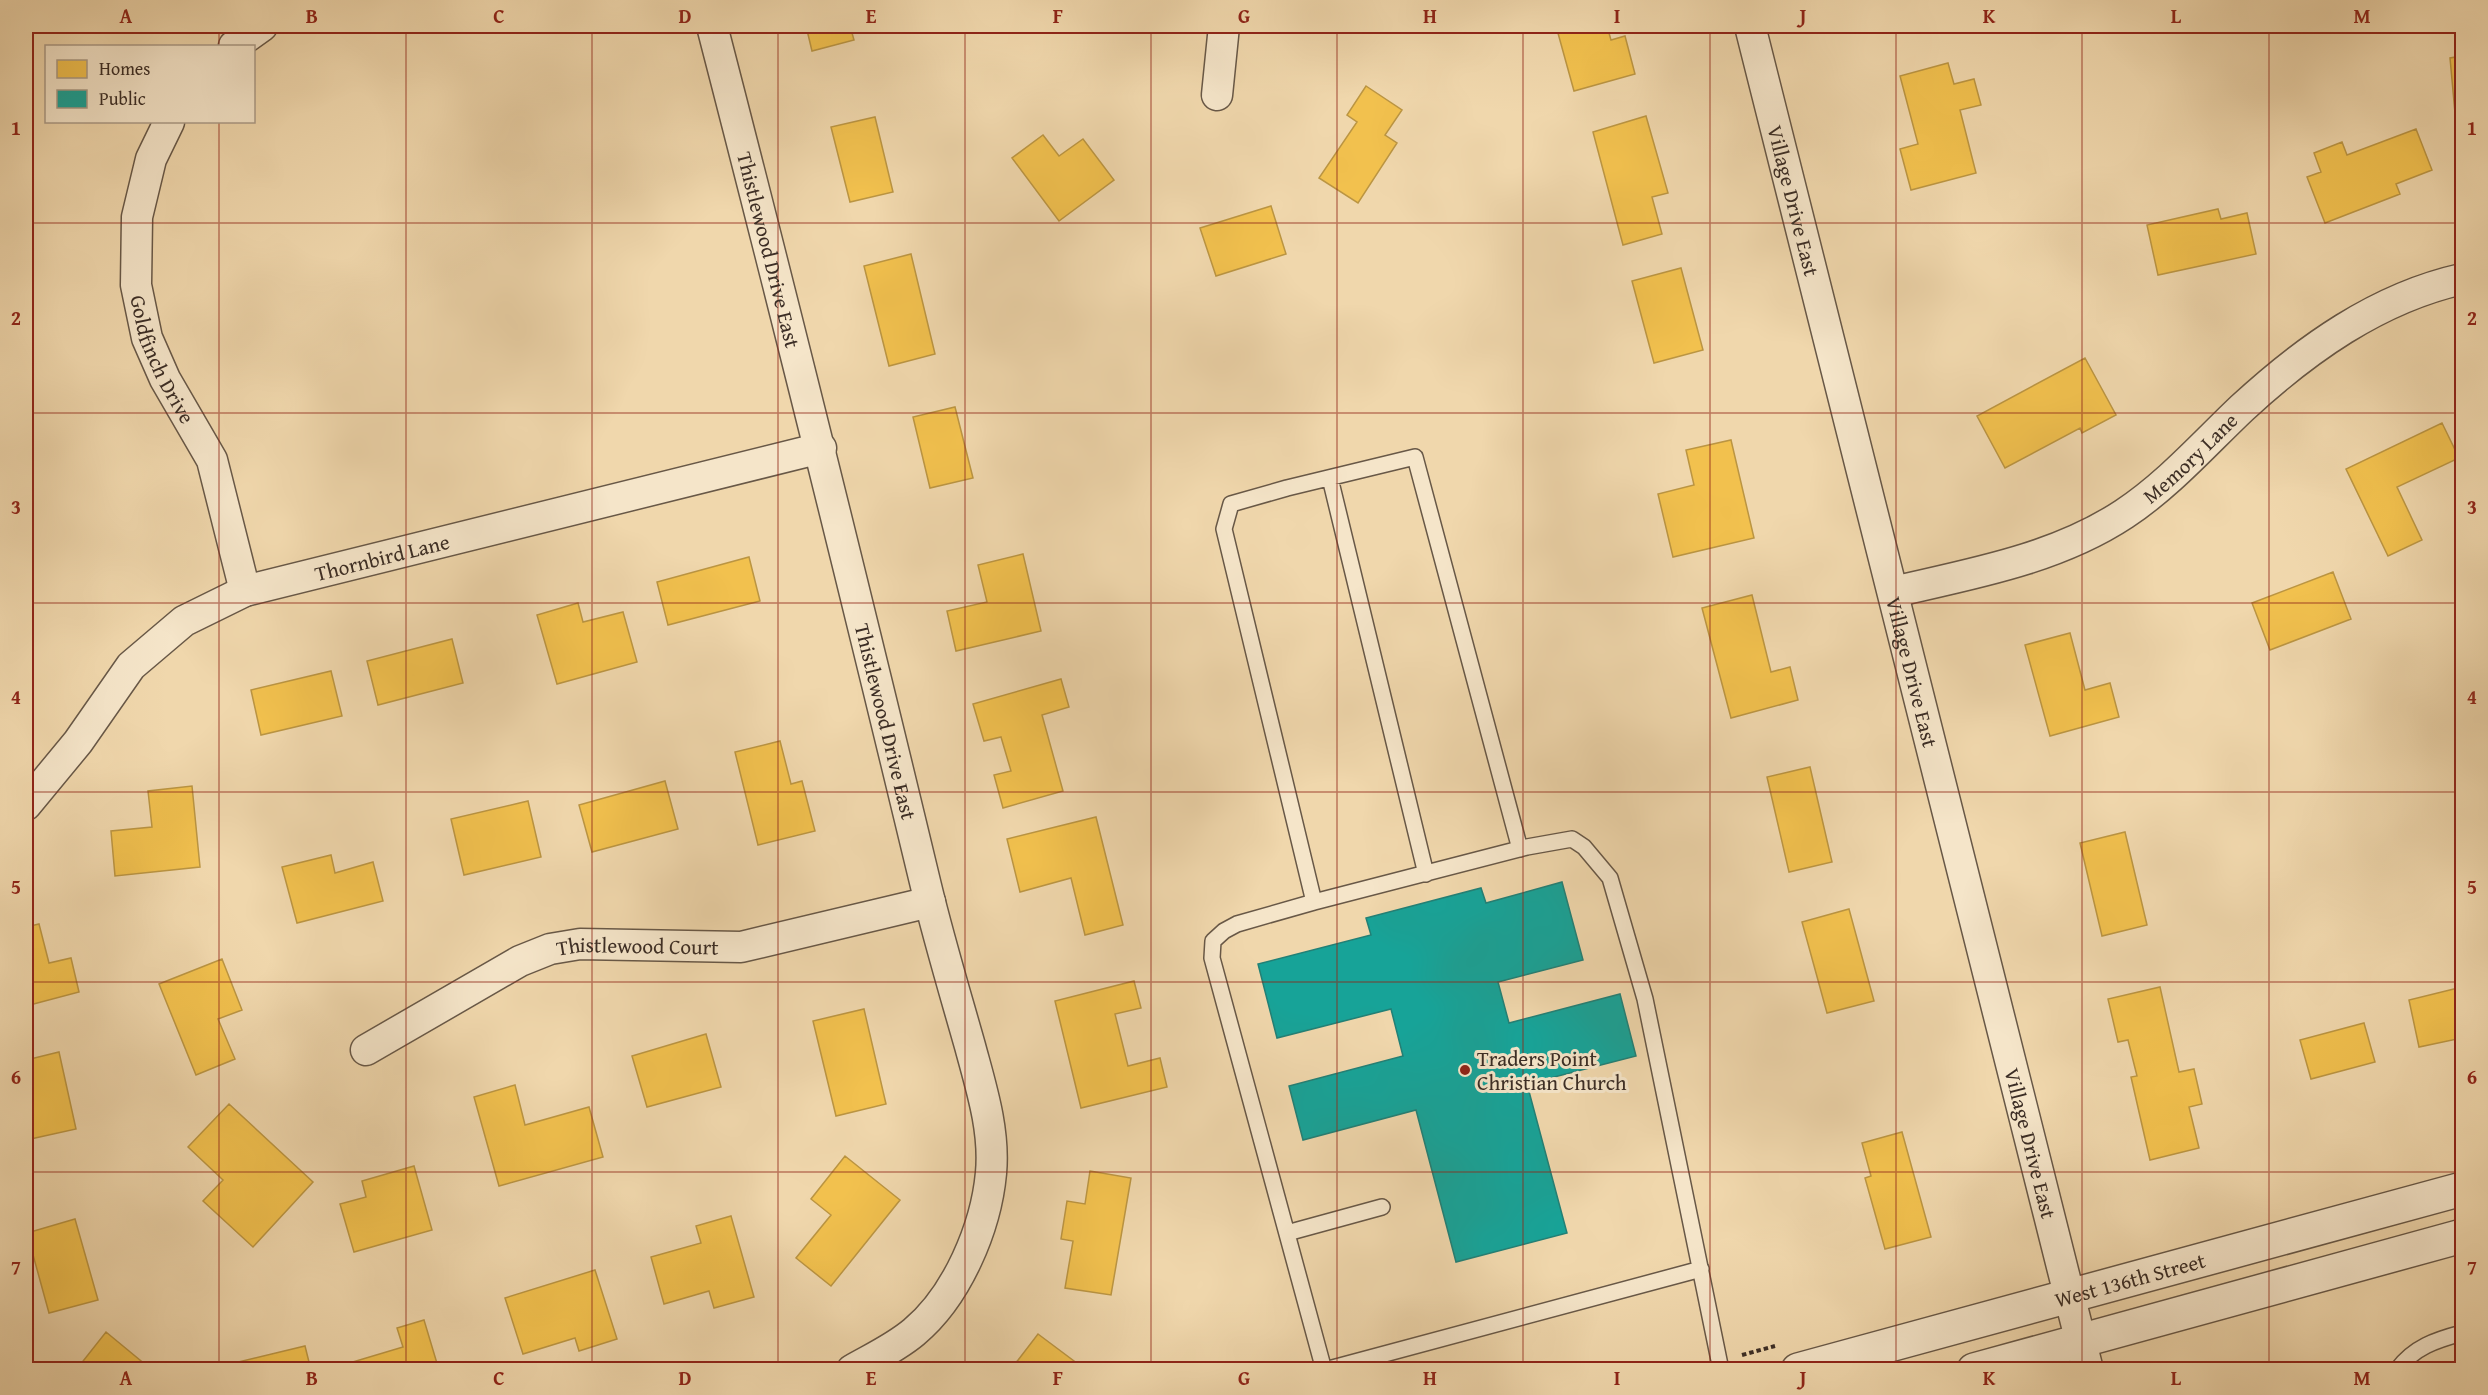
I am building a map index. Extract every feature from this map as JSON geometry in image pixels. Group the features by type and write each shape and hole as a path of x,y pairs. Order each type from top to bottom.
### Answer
{"street":[{"path":"235,45 262,26"},
{"name":"Thistlewood Drive East","path":"712,26 821,448 930,902 984,1101 990,1136 991,1169 988,1197 977,1237 962,1268 940,1303 916,1331 890,1349 852,1370"},
{"path":"1217,95 1224,26"},
{"name":"Village Drive East","path":"1750,26 2079,1331"},
{"name":"Goldfinch Drive","path":"169,123 151,159 137,217 136,285 147,338 165,379 212,460 245,591"},
{"name":"Memory Lane","path":"1893,592 2018,561 2055,549 2093,532 2124,514 2152,492 2244,407 2317,346 2349,325 2385,306 2420,290 2463,279"},
{"name":"Thornbird Lane","path":"26,805 78,742 131,666 184,621 245,591 821,448"},
{"name":"Thistlewood Court","path":"366,1050 520,961 550,949 580,944 741,947 930,902"},
{"name":"West 136th Street","path":"1974,1370 2463,1189"},
{"name":"West 136th Street","path":"1798,1370 2079,1331 2463,1236"}],"lane":[{"path":"1314,902 1224,529 1231,504 1330,477 1415,457 1520,849"},
{"path":"1330,477 1426,874"},
{"path":"1701,1269 1325,1370 1212,957 1213,941 1224,931 1237,924 1520,849 1572,839 1584,848 1610,878 1645,999 1701,1269 1721,1370"},
{"path":"1287,1233 1382,1207"},
{"path":"2397,1370 2404,1360 2427,1343 2463,1333"}],"building: Homes":[{"path":"806,26 850,26 854,40 812,51"},
{"path":"1556,26 1607,26 1611,40 1625,36 1635,74 1574,91"},
{"path":"1889,26 1918,26 1891,32"},
{"path":"2462,56 2462,168 2460,168 2450,58"},
{"path":"1948,63 1954,84 1974,79 1981,105 1960,110 1976,173 1911,190 1900,149 1918,144 1900,76"},
{"path":"1366,86 1402,110 1385,135 1397,143 1358,203 1319,178 1357,122 1347,115"},
{"path":"1646,116 1668,193 1652,197 1662,234 1623,245 1593,132"},
{"path":"875,117 893,192 850,202 831,127"},
{"path":"2416,129 2432,170 2396,184 2400,194 2325,223 2307,177 2321,172 2314,153 2342,142 2347,155"},
{"path":"1043,135 1059,156 1083,139 1114,180 1059,221 1012,158"},
{"path":"1271,206 1286,254 1216,276 1200,228"},
{"path":"2218,209 2221,219 2247,213 2256,254 2158,275 2147,225"},
{"path":"911,254 935,354 889,366 864,266"},
{"path":"1681,268 1703,350 1654,363 1632,281"},
{"path":"2085,358 2116,415 2082,433 2080,428 2005,468 1977,416"},
{"path":"955,407 973,478 930,488 913,417"},
{"path":"2442,423 2459,458 2397,487 2422,540 2388,556 2346,469"},
{"path":"1731,440 1754,538 1673,557 1658,494 1694,485 1686,450"},
{"path":"1023,554 1041,631 956,651 947,611 987,602 978,565"},
{"path":"749,557 760,601 668,625 657,582"},
{"path":"2333,572 2351,619 2270,650 2252,603"},
{"path":"1752,595 1771,672 1790,667 1798,700 1731,718 1702,608"},
{"path":"578,603 583,622 623,612 637,662 557,684 537,615"},
{"path":"2070,633 2085,690 2110,683 2119,717 2050,736 2025,645"},
{"path":"452,639 463,683 378,705 367,661"},
{"path":"331,671 342,716 261,735 251,690"},
{"path":"1061,679 1069,707 1042,715 1063,791 1003,808 994,775 1011,771 1001,737 984,741 973,704"},
{"path":"780,741 791,784 802,781 815,831 758,845 735,752"},
{"path":"1810,767 1832,862 1789,872 1767,777"},
{"path":"665,781 678,829 592,852 579,805"},
{"path":"192,786 200,867 115,876 111,831 152,827 148,791"},
{"path":"528,801 541,857 464,875 451,819"},
{"path":"1096,817 1123,925 1085,935 1071,878 1020,892 1007,839"},
{"path":"2125,832 2147,925 2102,936 2080,843"},
{"path":"331,855 335,873 373,862 383,901 297,923 282,867"},
{"path":"1849,909 1874,1001 1827,1013 1802,922"},
{"path":"39,924 49,963 71,958 79,992 26,1006 26,927"},
{"path":"222,959 242,1010 218,1019 235,1059 196,1075 159,984"},
{"path":"1134,981 1141,1008 1115,1014 1128,1066 1160,1058 1167,1087 1081,1108 1055,1001"},
{"path":"2160,987 2179,1072 2194,1069 2202,1104 2189,1107 2199,1148 2150,1160 2131,1077 2137,1076 2128,1040 2118,1042 2108,999"},
{"path":"2462,987 2462,1038 2419,1047 2409,1000"},
{"path":"864,1009 886,1104 836,1116 813,1021"},
{"path":"2364,1023 2375,1062 2311,1079 2300,1040"},
{"path":"706,1034 721,1087 647,1107 632,1056"},
{"path":"59,1052 76,1129 26,1140 26,1060"},
{"path":"515,1085 525,1125 589,1107 603,1157 499,1186 474,1097"},
{"path":"229,1104 313,1182 253,1247 203,1201 223,1180 188,1147"},
{"path":"1902,1132 1931,1237 1885,1249 1865,1178 1871,1176 1862,1143"},
{"path":"845,1156 900,1200 831,1286 796,1258 831,1215 811,1199"},
{"path":"414,1166 432,1230 354,1252 340,1204 366,1197 362,1181"},
{"path":"1090,1171 1131,1178 1111,1295 1065,1288 1073,1241 1061,1239 1067,1201 1085,1204"},
{"path":"731,1216 754,1297 714,1308 709,1291 664,1304 651,1257 701,1243 696,1226"},
{"path":"75,1219 98,1300 49,1313 27,1233"},
{"path":"595,1270 617,1339 579,1351 575,1338 523,1354 505,1298"},
{"path":"424,1320 439,1370 348,1370 346,1364 403,1347 397,1328"},
{"path":"106,1332 152,1370 76,1370"},
{"path":"1038,1334 1086,1370 1022,1370 1015,1364"},
{"path":"305,1346 311,1370 213,1370 213,1368"}],"building: Public":[{"name":"Traders Point Christian Church","path":"1562,882 1583,960 1498,982 1509,1023 1620,994 1636,1056 1527,1084 1567,1233 1456,1262 1416,1110 1303,1140 1289,1086 1403,1056 1391,1009 1277,1038 1258,964 1371,935 1366,918 1481,888 1486,903"}],"place":[{"name":"Traders Point Christian Church","path":"1465,1070"}]}
